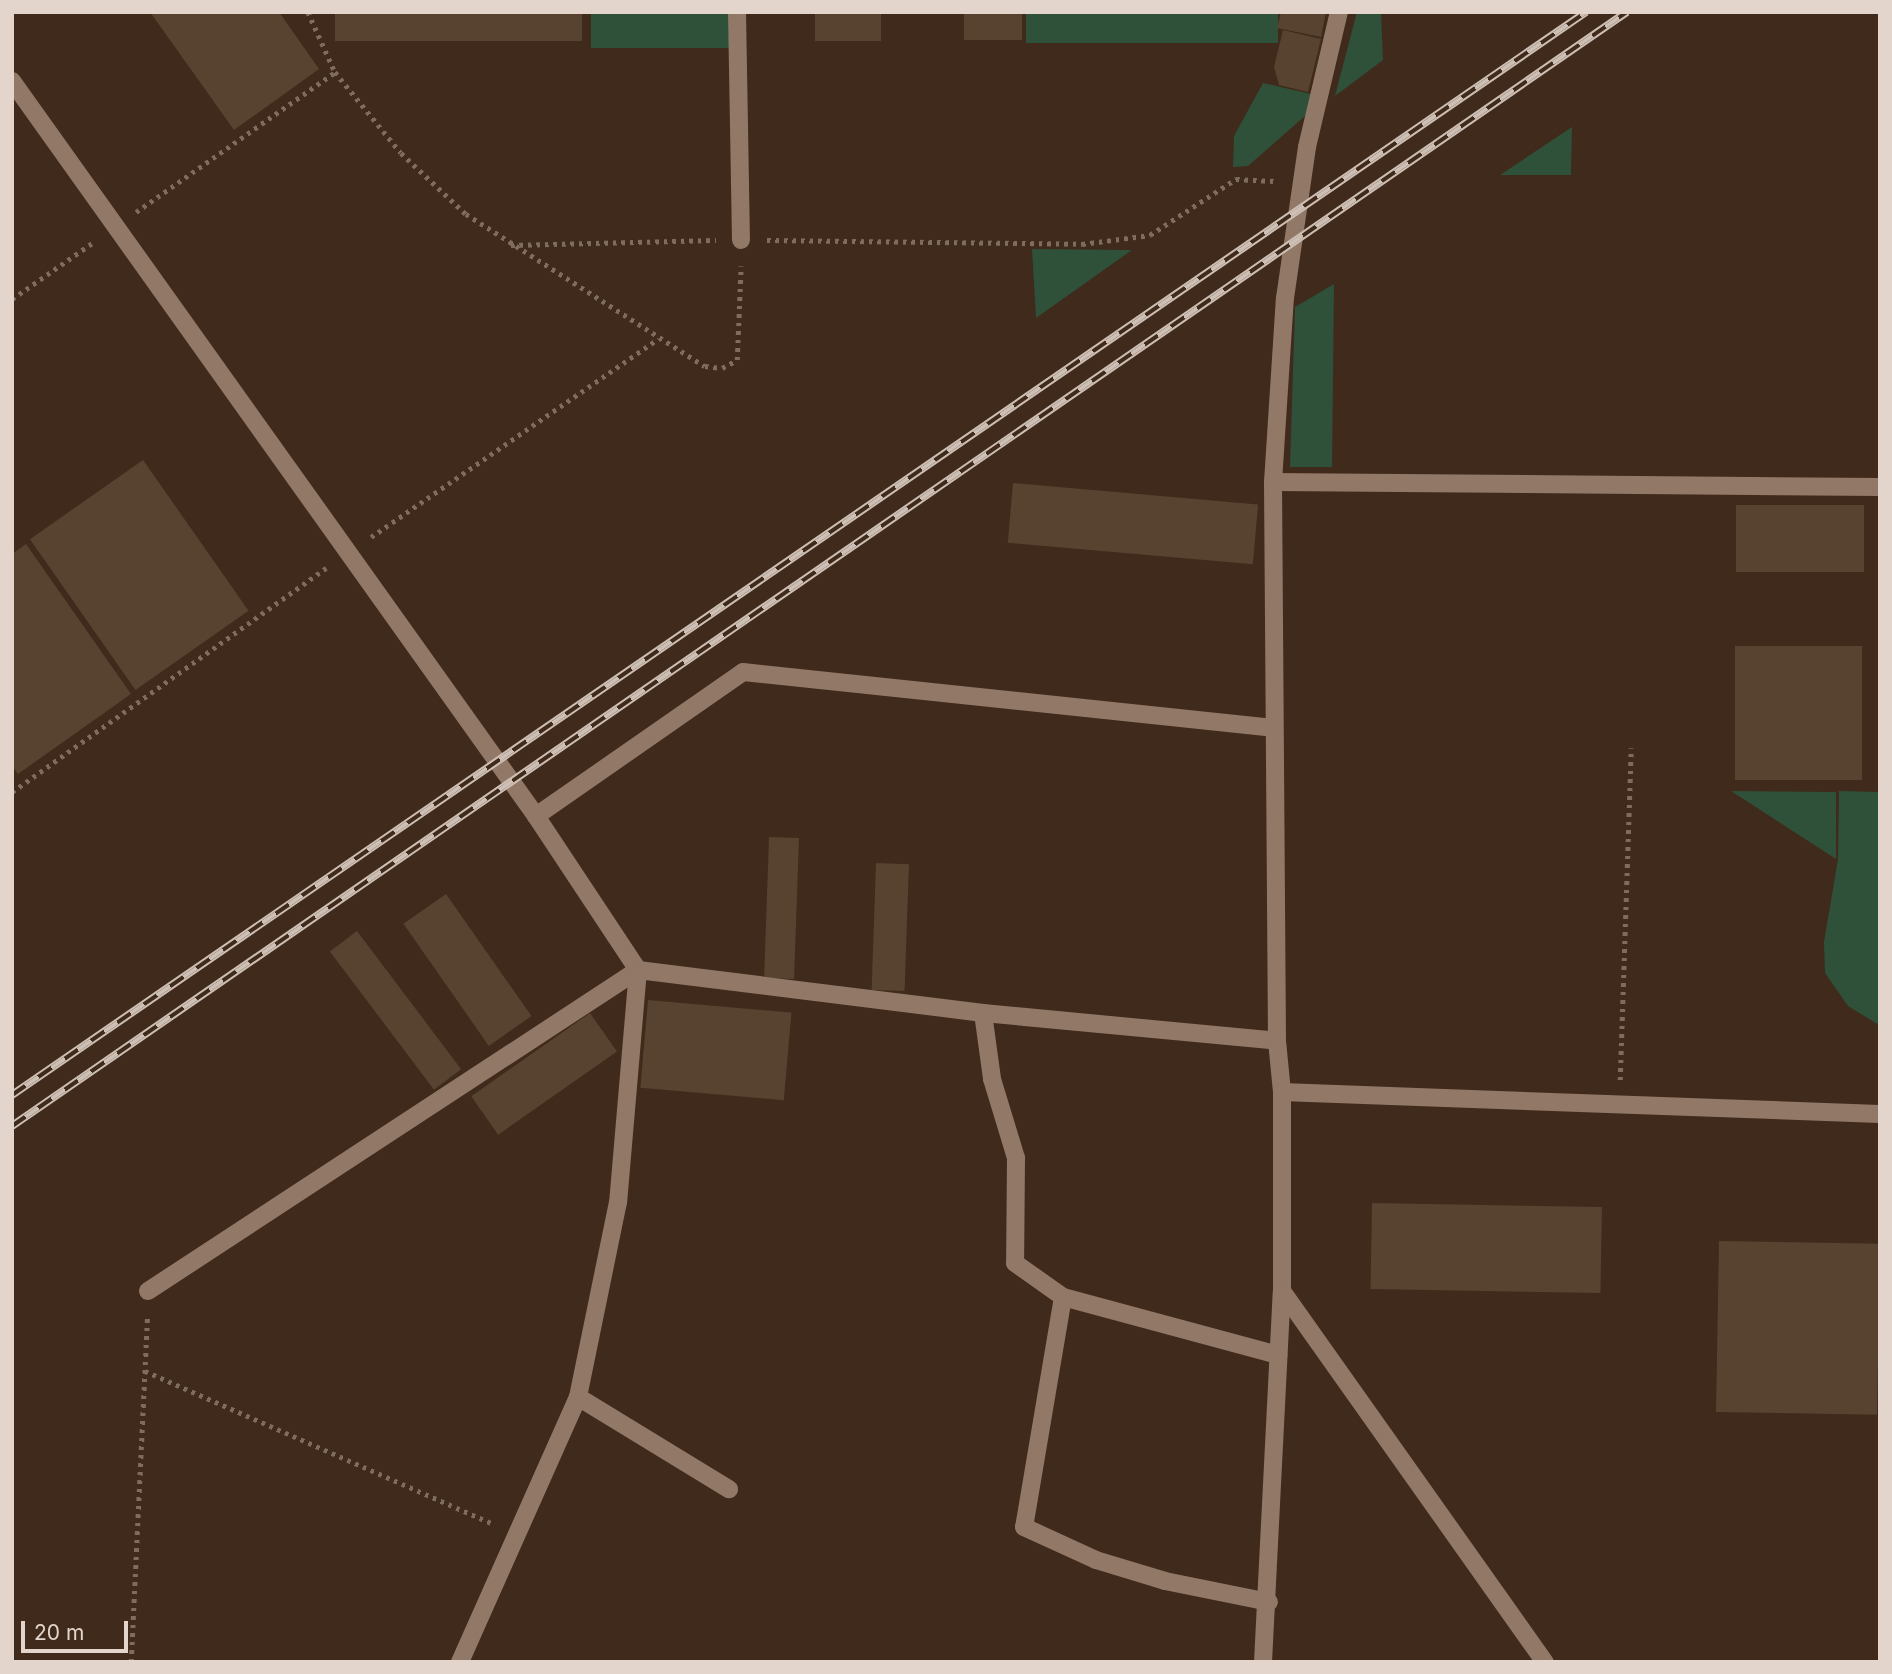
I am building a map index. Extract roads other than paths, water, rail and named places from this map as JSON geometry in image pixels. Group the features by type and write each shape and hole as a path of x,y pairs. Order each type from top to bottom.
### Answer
{"street":[{"path":"737,12 741,240"},
{"path":"1263,1662 1269,1602 1282,1291 1282,1092 1277,1041 1273,482 1285,298 1307,147 1339,12"},
{"path":"12,81 536,816 638,970 618,1202 578,1397 460,1662"},
{"path":"1273,482 1880,487"},
{"path":"536,816 743,672 1274,728"},
{"path":"148,1291 638,970 983,1013 1277,1041"},
{"path":"983,1013 992,1079 1016,1158 1015,1263 1063,1297 1278,1355"},
{"path":"1282,1092 1619,1102 1880,1114"},
{"path":"1282,1291 1545,1662"},
{"path":"1063,1297 1024,1527 1096,1560 1165,1581 1269,1602"},
{"path":"578,1397 729,1489"}],"railway":[{"path":"12,1095 1586,12"},
{"path":"12,1126 1627,12"}]}
